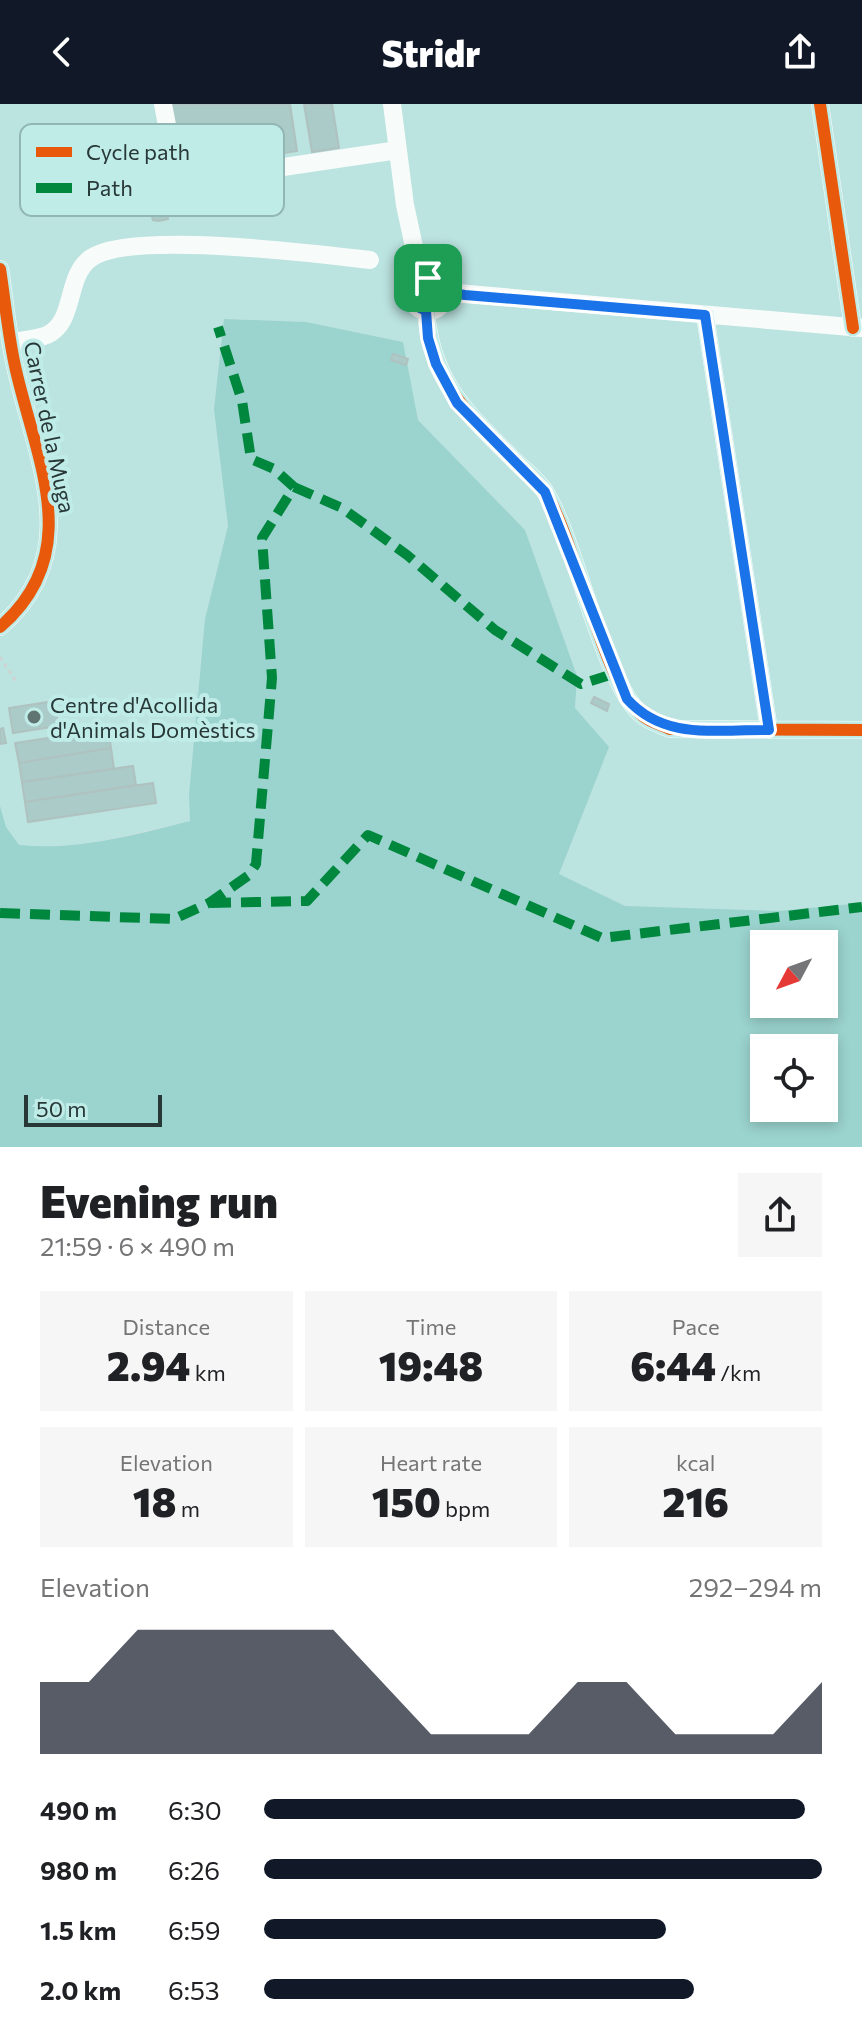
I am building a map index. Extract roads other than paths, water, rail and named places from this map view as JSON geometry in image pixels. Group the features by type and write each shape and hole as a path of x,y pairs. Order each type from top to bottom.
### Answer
{"street":[{"path":"163,104 167,124"},
{"path":"392,104 421,279"},
{"path":"445,292 857,328 820,104"},
{"path":"284,167 398,150"},
{"path":"11,342 49,334 61,320 79,268 107,250 186,245 276,248 370,260"},
{"name":"Carrer de la Muga","path":"0,269 11,342 50,506 51,532 44,565 30,594 0,627"},
{"path":"445,292 436,279 421,279 413,287 412,299 426,311 428,338 436,364 457,403 545,492 627,699 643,717 670,729 862,730"},
{"path":"426,311 440,306 445,292"},
{"path":"705,315 769,730"}],"place":[{"name":"Centre d'Acollida d'Animals Domèstics","path":"34,717"}]}
